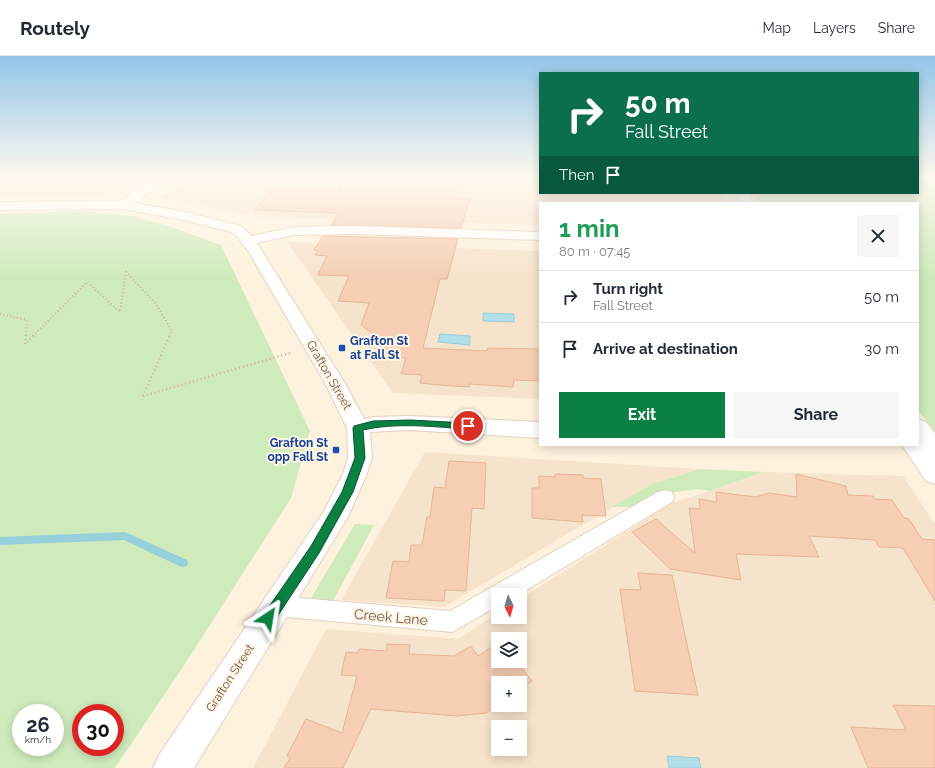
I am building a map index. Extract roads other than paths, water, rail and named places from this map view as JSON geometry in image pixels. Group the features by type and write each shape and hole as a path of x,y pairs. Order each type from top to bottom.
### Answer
{"street":[{"name":"Grafton Street","path":"157,211 220,223 236,229 249,241 340,392 358,428 360,458 347,492 315,550 276,606 172,768"},
{"path":"249,241 293,232 346,230 539,236"},
{"path":"358,428 373,424 410,423 539,430"},
{"path":"919,428 935,449"},
{"path":"915,446 935,475"}],"lane":[{"name":"Creek Lane","path":"510,588 665,498"},
{"name":"Creek Lane","path":"276,606 452,622 491,599"}],"water":[{"path":"483,313 514,314 514,322 483,321"},
{"path":"440,334 470,336 470,345 438,342"},
{"path":"667,756 699,758 701,768 669,768"}],"waterway":[{"path":"0,541 125,536 183,563"}],"place":[{"name":"Grafton St at Fall St","path":"342,348"},
{"name":"Grafton St opp Fall St","path":"336,450"}]}
